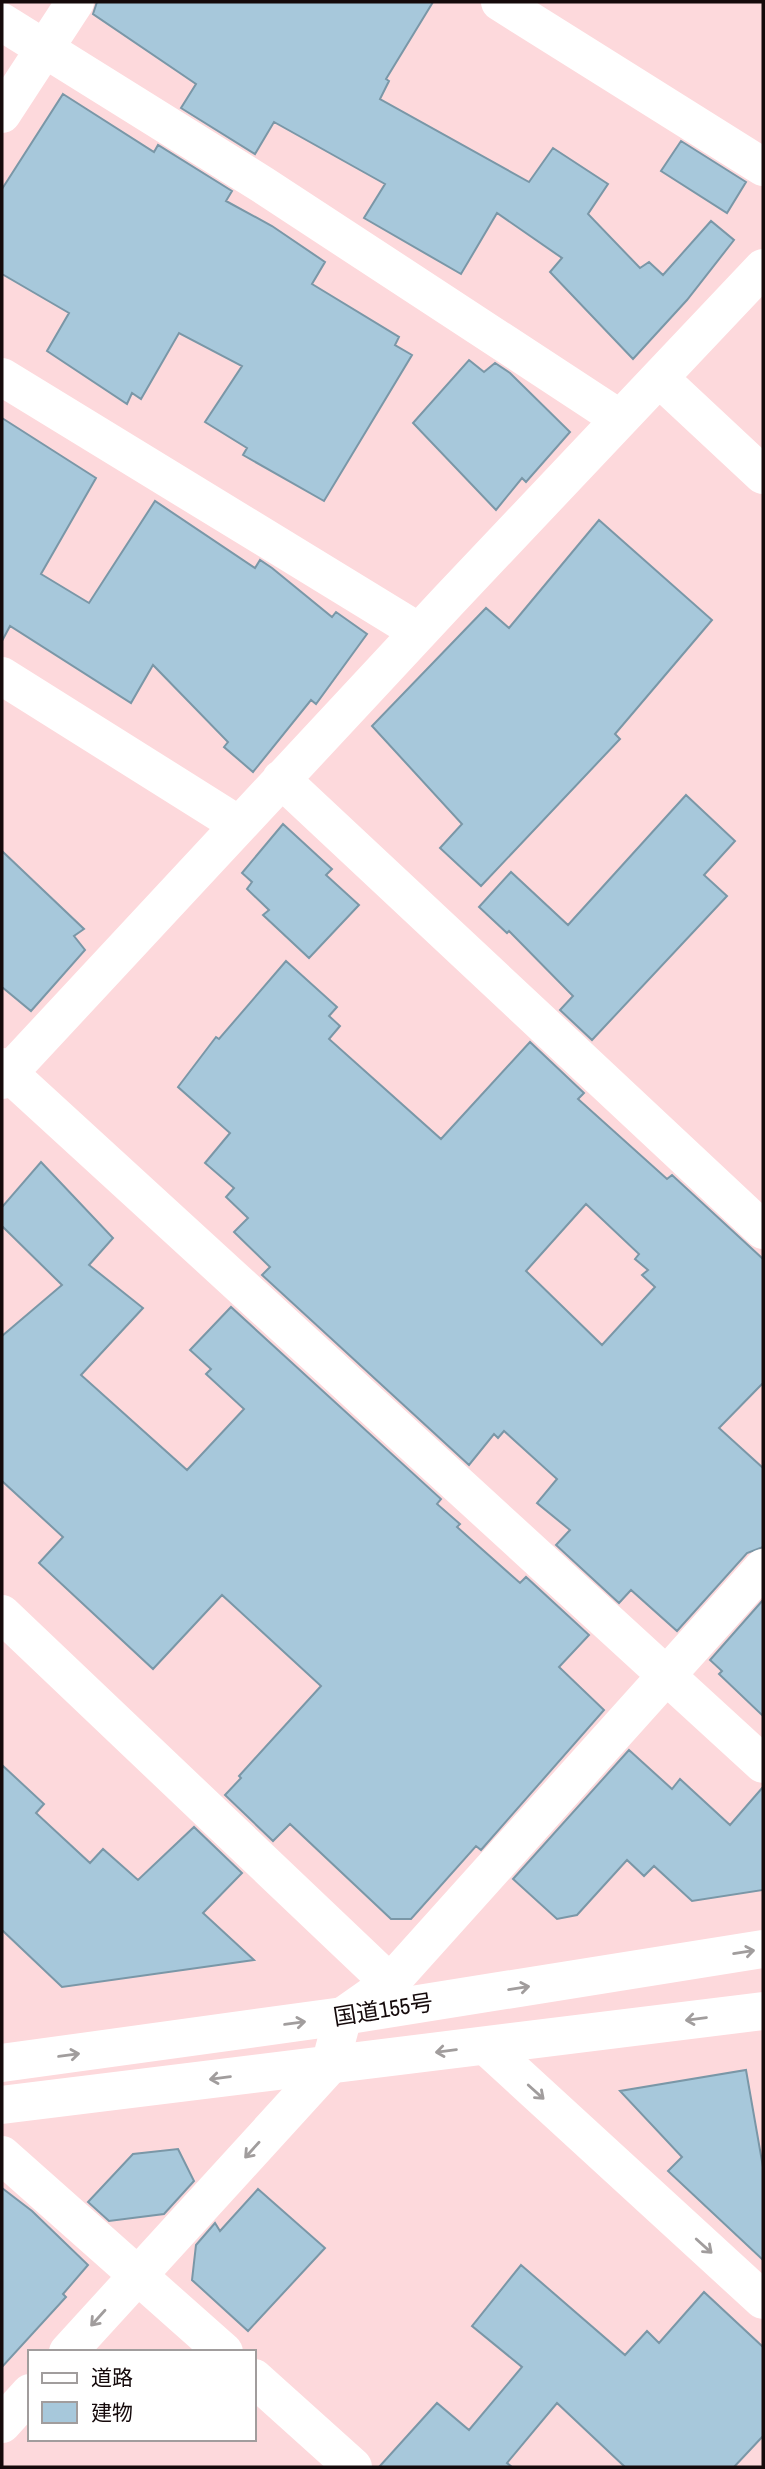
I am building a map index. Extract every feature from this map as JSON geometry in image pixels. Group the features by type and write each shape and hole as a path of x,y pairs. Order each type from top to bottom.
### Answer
{"main road":[{"path":"2,114 75,2"},
{"path":"500,2 763,167"},
{"path":"2,22 263,185 620,419"},
{"path":"763,268 4,1073 763,1764"},
{"path":"2,377 419,632"},
{"path":"659,378 763,475"},
{"path":"2,676 239,825"},
{"path":"281,779 763,1230"},
{"path":"70,2350 330,2065 342,2016 390,1983 763,1568"},
{"path":"2,1614 390,1983"},
{"name":"国道155号","path":"2,2063 342,2016 763,1949"},
{"name":"国道155号","path":"2,2105 763,2011"},
{"path":"486,2046 763,2300"},
{"path":"2,2155 222,2350"},
{"path":"256,2380 353,2467"},
{"path":"2,2424 28,2395"}],"building":[{"path":"97,2 433,2 386,79 389,81 380,99 529,182 553,148 608,184 588,214 640,268 649,262 663,275 711,221 734,240 687,300 633,359 550,272 562,258 497,213 461,274 364,218 385,184 274,122 255,154 181,108 196,84 93,14"},
{"path":"63,94 154,152 158,145 232,191 226,201 272,226 325,262 312,284 399,337 395,345 412,355 324,501 243,455 247,448 205,422 242,366 179,333 141,399 132,393 127,404 47,351 69,313 2,274 2,189"},
{"path":"681,141 746,182 727,213 661,171"},
{"path":"469,360 484,372 495,363 510,373 570,432 526,482 522,478 496,510 413,423"},
{"path":"2,418 96,478 41,574 89,603 155,501 255,568 260,560 332,617 336,612 367,634 316,704 311,700 253,772 224,747 228,742 153,665 131,703 10,626 2,641"},
{"path":"599,520 712,620 615,734 620,739 481,886 440,848 462,824 372,726 486,608 509,628"},
{"path":"686,795 735,841 704,875 727,896 592,1040 560,1010 573,996 509,931 507,933 479,907 511,872 568,925"},
{"path":"283,824 332,869 326,875 359,905 309,958 263,915 269,910 247,889 252,882 242,873"},
{"path":"2,851 84,929 74,936 85,950 31,1011 2,987"},
{"path":"286,961 337,1007 329,1016 340,1026 329,1039 441,1139 530,1042 584,1093 578,1099 667,1179 672,1175 763,1259 763,1383 719,1428 763,1468 763,1547 747,1553 677,1631 631,1590 619,1603 556,1545 570,1530 537,1503 557,1479 504,1431 498,1438 494,1434 469,1465 262,1275 270,1267 234,1232 248,1218 226,1197 234,1188 205,1163 230,1133 178,1087 216,1037 219,1039","holes":["586,1204 639,1254 635,1259 648,1270 642,1275 655,1287 602,1345 526,1271"]},
{"path":"41,1162 113,1238 89,1265 143,1308 81,1375 187,1470 244,1409 206,1374 211,1369 190,1350 231,1307 441,1499 437,1504 460,1524 457,1527 520,1583 526,1577 589,1635 559,1667 604,1710 481,1850 476,1846 411,1919 391,1919 290,1824 273,1841 225,1795 321,1686 222,1595 153,1669 39,1563 63,1537 2,1481 2,1336 62,1285 2,1226 2,1207"},
{"path":"763,1600 763,1716 719,1674 722,1671 710,1660"},
{"path":"629,1750 672,1789 680,1779 730,1825 763,1787 763,1890 692,1901 654,1866 644,1876 627,1860 577,1915 557,1919 513,1879"},
{"path":"2,1765 44,1804 36,1813 90,1863 103,1849 138,1880 194,1827 242,1873 203,1913 254,1960 62,1987 2,1930"},
{"path":"746,2070 763,2167 763,2260 668,2171 682,2157 620,2091"},
{"path":"178,2149 194,2181 164,2214 109,2221 88,2202 133,2154"},
{"path":"2,2188 32,2211 88,2265 63,2294 66,2297 2,2367"},
{"path":"258,2189 325,2248 248,2331 192,2280 196,2245 215,2223 220,2231"},
{"path":"521,2265 625,2355 647,2331 659,2343 704,2292 763,2347 763,2436 734,2467 625,2467 557,2403 507,2463 512,2467 379,2467 437,2403 469,2430 522,2367 472,2326"}]}
